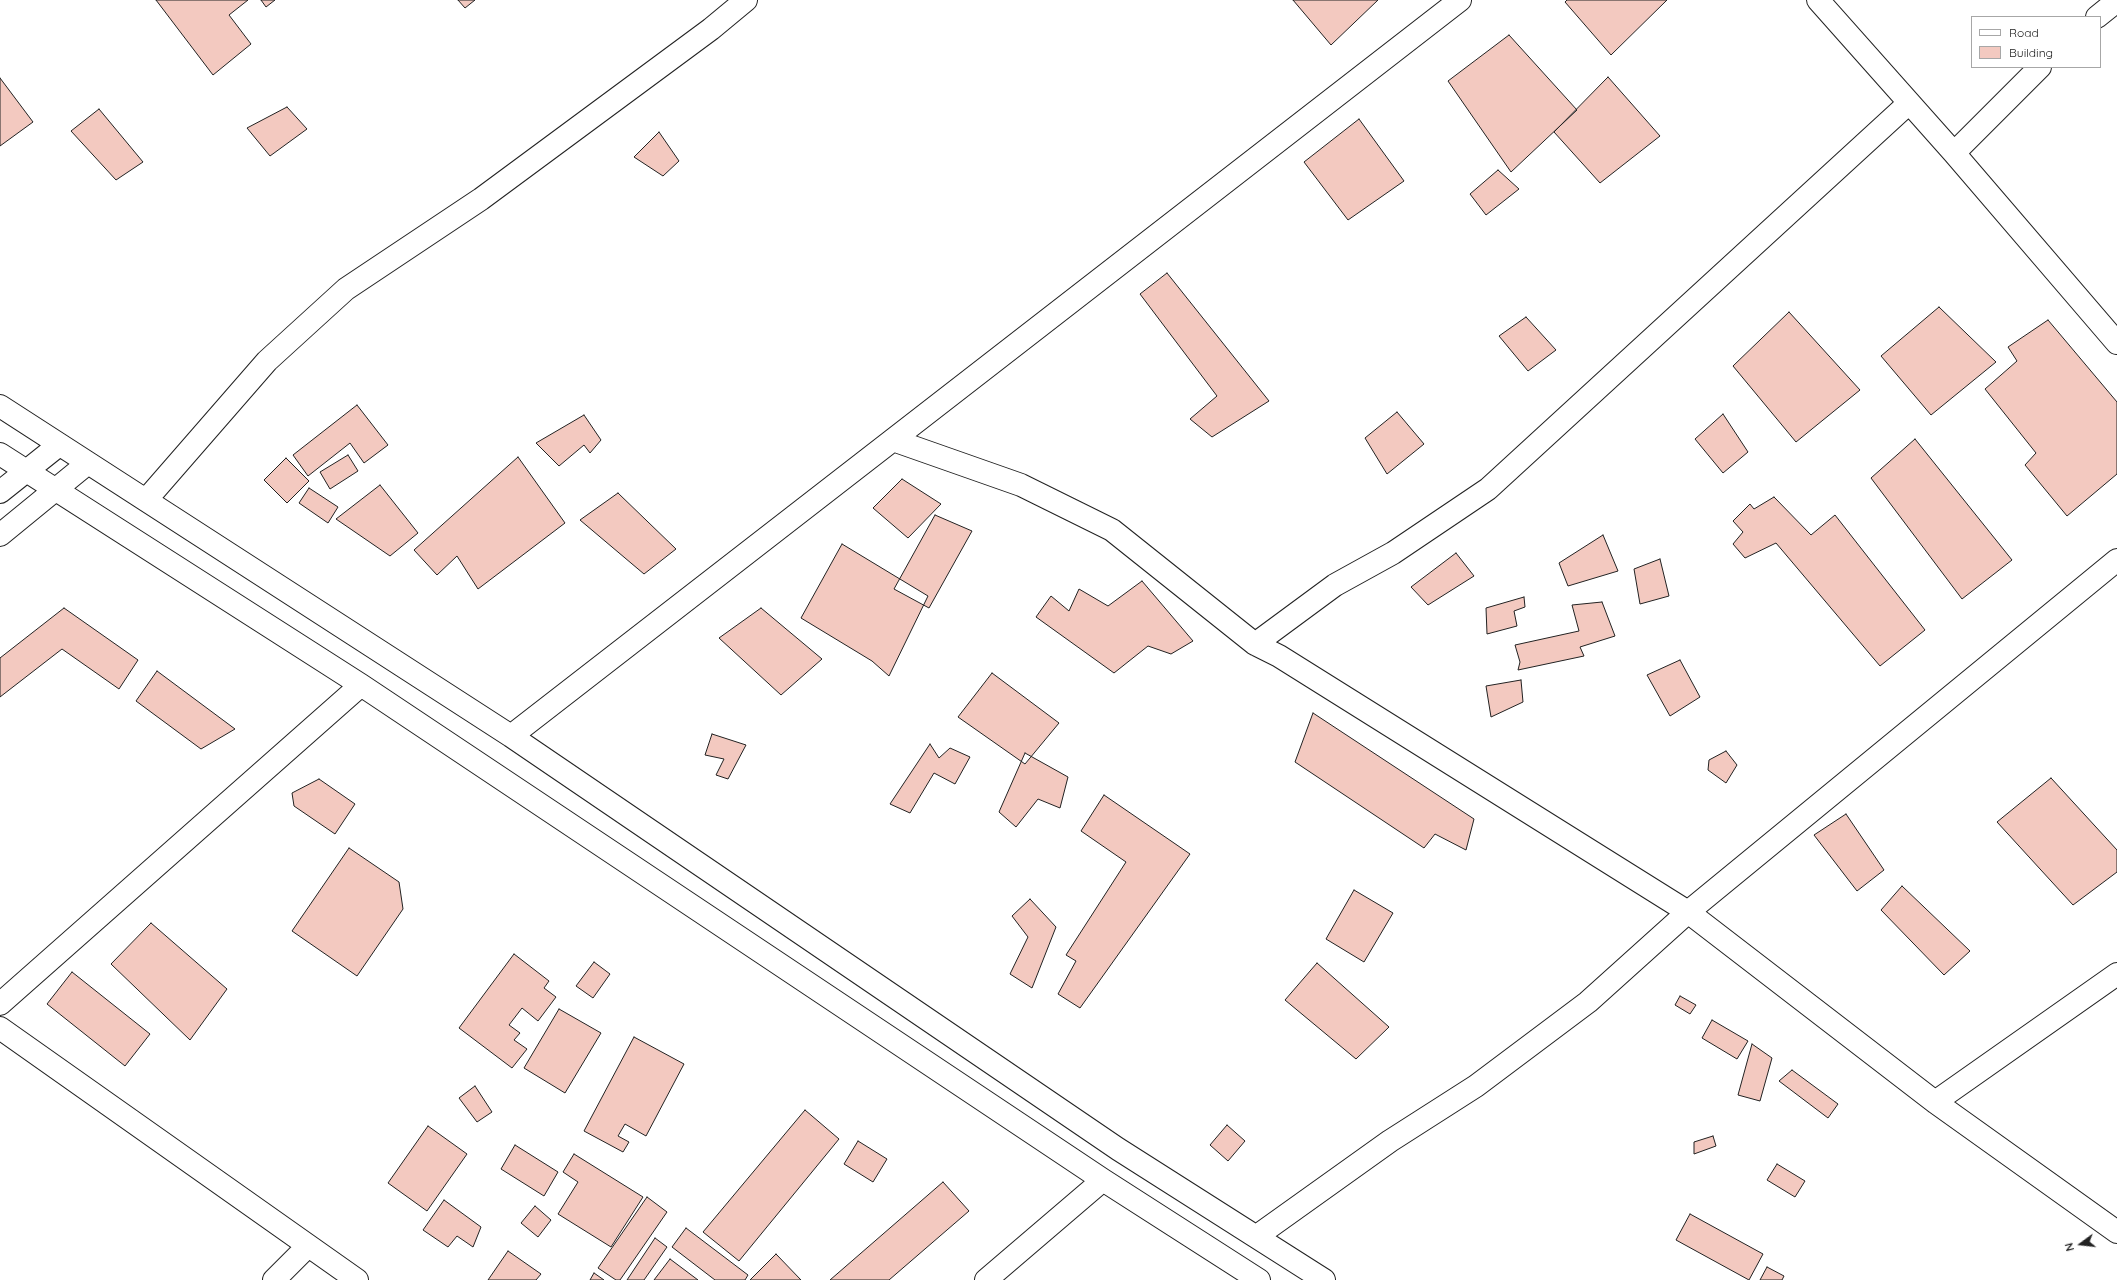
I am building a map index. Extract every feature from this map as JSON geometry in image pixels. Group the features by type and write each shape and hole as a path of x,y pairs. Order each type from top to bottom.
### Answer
{"street":[{"path":"146,500 267,361 346,288 481,199 711,28 746,0"},
{"path":"511,736 1460,0"},
{"path":"1818,0 1954,153 2117,343"},
{"path":"2098,16 2117,1"},
{"path":"1954,153 2039,68"},
{"path":"1255,644 1335,585 1393,553 1488,488 1909,103"},
{"path":"0,406 58,445 146,500 511,736 1111,1144 1324,1280"},
{"path":"893,440 1021,486 1112,530 1255,644 1279,656 1688,912 1935,1102 2117,1232"},
{"path":"0,492 58,445"},
{"path":"0,454 361,685 1103,1180 1259,1280"},
{"path":"0,535 88,464"},
{"path":"1257,1236 1390,1140 1476,1086 1582,1006 1688,912 2117,560"},
{"path":"0,1004 361,685"},
{"path":"1935,1102 2117,974"},
{"path":"0,1028 358,1280"},
{"path":"986,1280 1103,1180"},
{"path":"274,1280 308,1246"}],"building":[{"path":"156,0 248,0 229,15 251,44 213,75"},
{"path":"261,0 275,0 266,7"},
{"path":"458,0 475,0 465,8"},
{"path":"1293,0 1378,0 1331,45"},
{"path":"1567,0 1667,0 1611,55 1565,2"},
{"path":"1509,35 1577,110 1511,172 1448,81"},
{"path":"1608,77 1660,136 1600,183 1554,132"},
{"path":"0,78 33,122 0,146"},
{"path":"287,107 307,129 270,156 247,128"},
{"path":"99,109 143,162 116,180 71,131"},
{"path":"1359,119 1404,181 1348,220 1304,162"},
{"path":"659,132 679,161 663,176 634,157"},
{"path":"1498,170 1519,189 1486,215 1470,194"},
{"path":"1167,273 1269,401 1212,437 1190,419 1217,396 1140,294"},
{"path":"1939,307 1996,362 1931,415 1881,356"},
{"path":"1789,312 1860,390 1796,442 1733,366"},
{"path":"1526,317 1556,350 1528,371 1499,336"},
{"path":"2048,320 2117,402 2117,474 2067,516 2025,465 2036,453 1985,389 2017,361 2008,347"},
{"path":"357,405 388,445 364,463 350,443 308,476 293,455"},
{"path":"1397,412 1424,444 1387,474 1365,438"},
{"path":"1723,414 1748,452 1723,473 1695,439"},
{"path":"584,415 601,440 590,453 584,445 559,466 536,443"},
{"path":"1915,439 2012,560 1962,599 1871,478"},
{"path":"348,455 358,471 330,489 320,472"},
{"path":"518,457 565,523 478,589 457,556 437,575 414,550"},
{"path":"286,458 309,481 287,503 264,480"},
{"path":"902,479 941,504 908,538 873,508"},
{"path":"380,485 418,533 390,556 336,519"},
{"path":"309,488 338,507 328,523 299,503"},
{"path":"618,493 676,549 644,574 580,520"},
{"path":"1774,497 1811,535 1835,515 1925,630 1880,666 1776,543 1745,558 1733,544 1743,532 1733,521 1750,504 1754,509"},
{"path":"935,515 972,531 929,608 894,589"},
{"path":"1603,535 1618,571 1568,586 1559,563"},
{"path":"842,544 928,596 889,676 872,661 801,618"},
{"path":"1456,553 1474,576 1428,605 1411,587"},
{"path":"1660,559 1669,596 1640,604 1634,569"},
{"path":"1142,581 1193,641 1171,654 1148,646 1114,673 1036,617 1051,596 1069,611 1079,589 1108,606"},
{"path":"1524,597 1525,607 1514,611 1517,626 1487,634 1486,608"},
{"path":"1602,602 1615,636 1580,647 1584,656 1518,670 1520,662 1515,645 1579,631 1572,605"},
{"path":"64,608 138,660 119,689 62,649 0,697 0,658"},
{"path":"761,608 822,659 781,695 719,638"},
{"path":"1680,660 1700,697 1670,716 1647,675"},
{"path":"157,671 235,729 201,749 136,701"},
{"path":"992,673 1059,723 1025,764 958,717"},
{"path":"1521,680 1523,702 1491,717 1486,686"},
{"path":"1313,713 1474,819 1466,850 1435,834 1424,848 1295,762"},
{"path":"712,734 746,745 728,779 716,775 724,759 705,755"},
{"path":"930,744 939,758 950,748 970,757 955,784 934,773 910,813 890,804"},
{"path":"1726,751 1737,765 1726,783 1708,770 1709,760"},
{"path":"1025,753 1068,777 1060,808 1038,799 1016,827 999,812"},
{"path":"2051,778 2117,850 2117,872 2073,905 1997,822"},
{"path":"319,779 355,804 335,834 294,806 292,793"},
{"path":"1104,795 1190,854 1080,1008 1058,994 1076,961 1066,955 1126,862 1081,831"},
{"path":"1846,814 1884,870 1857,891 1814,835"},
{"path":"349,848 399,882 403,909 357,976 292,931"},
{"path":"1902,886 1970,951 1944,975 1881,910"},
{"path":"1354,890 1393,913 1364,962 1326,939"},
{"path":"1030,899 1056,927 1032,988 1010,974 1028,937 1012,916"},
{"path":"151,923 227,989 190,1040 111,964"},
{"path":"514,954 549,981 544,988 556,997 538,1021 522,1008 509,1025 520,1033 514,1040 527,1049 512,1068 459,1028"},
{"path":"594,962 610,974 593,998 576,986"},
{"path":"1317,963 1389,1027 1356,1059 1285,1000"},
{"path":"72,972 150,1034 125,1066 47,1004"},
{"path":"1680,996 1696,1005 1690,1014 1675,1005"},
{"path":"559,1009 601,1033 565,1093 524,1068"},
{"path":"1712,1020 1748,1041 1737,1059 1702,1038"},
{"path":"634,1037 684,1064 646,1136 625,1124 618,1136 629,1142 623,1152 584,1131"},
{"path":"1752,1044 1772,1058 1760,1101 1738,1095"},
{"path":"1792,1070 1838,1104 1828,1118 1779,1081"},
{"path":"475,1086 492,1112 477,1122 459,1098"},
{"path":"805,1110 839,1139 739,1261 703,1232"},
{"path":"1227,1125 1245,1141 1228,1161 1210,1145"},
{"path":"428,1126 467,1154 427,1211 388,1183"},
{"path":"1713,1136 1716,1146 1694,1154 1694,1142"},
{"path":"858,1141 887,1159 873,1182 844,1164"},
{"path":"515,1145 558,1172 544,1196 501,1169"},
{"path":"574,1154 643,1197 611,1247 558,1214 578,1182 563,1172"},
{"path":"1777,1164 1805,1181 1795,1197 1767,1180"},
{"path":"943,1182 969,1211 889,1280 830,1280"},
{"path":"647,1197 667,1212 620,1280 616,1280 598,1268"},
{"path":"444,1200 481,1227 473,1247 457,1236 448,1247 423,1230"},
{"path":"535,1206 551,1220 538,1237 521,1223"},
{"path":"1690,1214 1763,1254 1749,1280 1676,1240"},
{"path":"686,1228 748,1275 745,1280 715,1280 672,1247"},
{"path":"655,1238 667,1247 644,1280 627,1280"},
{"path":"508,1251 541,1274 536,1280 488,1280"},
{"path":"776,1254 801,1280 750,1280"},
{"path":"670,1259 698,1280 654,1280"},
{"path":"1767,1267 1784,1276 1782,1280 1760,1280"},
{"path":"594,1273 604,1280 590,1280"}]}
